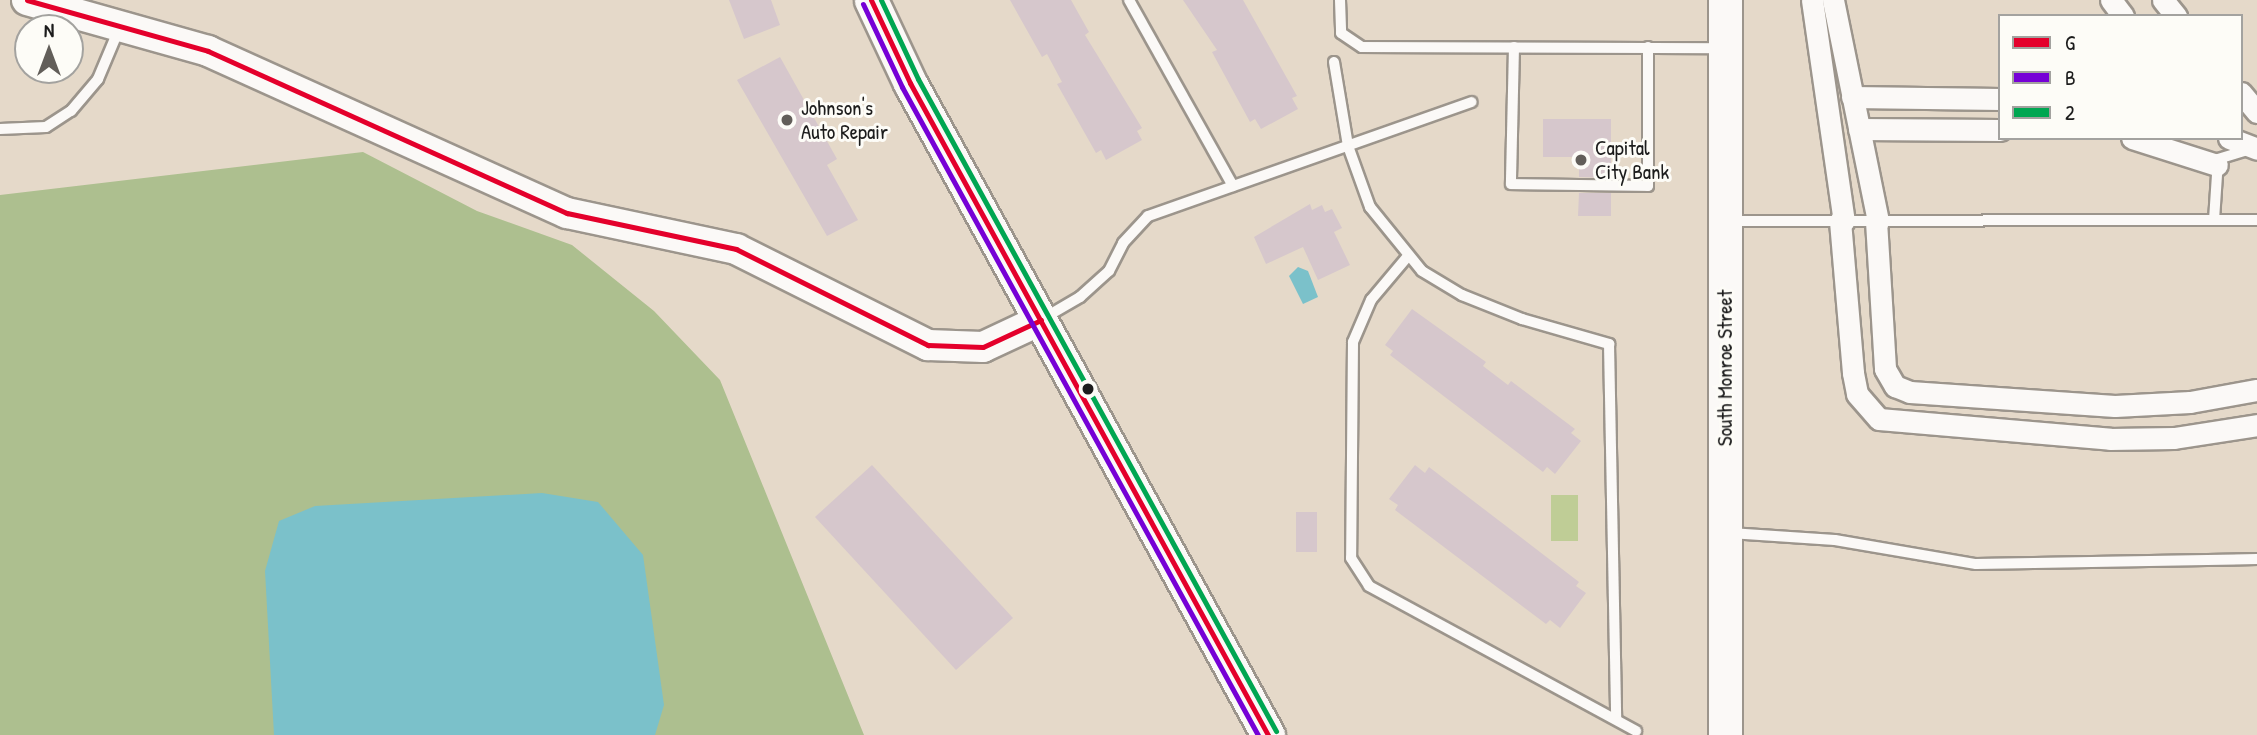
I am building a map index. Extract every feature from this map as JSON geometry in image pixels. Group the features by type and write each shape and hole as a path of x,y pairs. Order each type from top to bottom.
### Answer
{"main road":[{"path":"871,0 911,83 1268,735"},
{"name":"South Monroe Street","path":"1725,0 1725,735"}],"street":[{"path":"27,0 122,24 208,51 567,213 736,249 928,345 983,346 1041,320"},
{"path":"1812,0 1842,220 1853,373 1857,394 1879,419 2110,439 2174,438 2257,425"},
{"path":"1832,0 1877,220 1885,369 1895,386 1910,391 2115,406 2190,402 2257,390"},
{"path":"2110,0 2121,14"},
{"path":"2163,0 2174,14"},
{"path":"2243,95 2257,112"},
{"path":"1852,97 1998,99"},
{"path":"1859,129 1998,130"},
{"path":"2139,140 2217,165"},
{"path":"2234,140 2257,149"}],"lane":[{"path":"1129,0 1233,186"},
{"path":"1340,0 1341,33 1362,47 1725,48"},
{"path":"0,128 46,127 71,111 98,79 122,24"},
{"path":"1514,47 1511,184 1648,186 1648,47"},
{"path":"1334,62 1348,146 1370,207 1422,271 1462,295 1522,319 1609,345 1616,719"},
{"path":"1041,320 1080,297 1109,271 1123,243 1149,216 1471,102"},
{"path":"2214,220 2217,165 2226,153 2257,149"},
{"path":"1725,221 2257,220"},
{"path":"1408,256 1371,300 1353,342 1350,558 1369,586 1636,731"},
{"path":"1725,532 1835,540 1976,564 2257,559"}],"green space":[{"path":"363,152 477,211 572,245 654,311 720,380 864,735 0,735 0,195"},
{"path":"1551,495 1578,495 1578,541 1551,541"}],"water":[{"path":"1298,267 1308,271 1318,297 1303,304 1289,276"},
{"path":"542,493 598,502 643,555 664,705 655,735 274,735 265,571 279,521 315,506"}],"building":[{"path":"729,0 771,0 780,25 744,39"},
{"path":"1010,0 1071,0 1089,32 1085,35 1142,128 1137,131 1142,140 1106,160 1101,150 1096,153 1057,84 1062,82 1047,54 1042,57"},
{"path":"1183,0 1243,0 1297,96 1292,98 1298,109 1261,129 1255,119 1250,122 1212,52 1217,50"},
{"name":"Johnson's Auto Repair","path":"780,57 837,159 827,165 858,220 827,236 737,80"},
{"name":"Capital City Bank","path":"1543,119 1611,119 1611,178 1579,177 1579,157 1543,157"},
{"path":"1579,193 1611,193 1611,216 1578,216"},
{"path":"1310,204 1312,210 1322,205 1325,212 1332,209 1342,228 1334,232 1350,265 1318,280 1303,247 1266,264 1254,237"},
{"path":"1412,309 1486,362 1483,366 1508,385 1511,381 1575,429 1571,433 1581,441 1555,474 1547,467 1543,472 1390,355 1393,351 1385,345"},
{"path":"872,465 1013,618 956,670 815,517"},
{"path":"1415,465 1425,473 1429,467 1579,582 1576,586 1586,593 1560,628 1550,620 1546,624 1395,510 1398,505 1389,499"},
{"path":"1296,512 1317,512 1317,552 1296,552"}],"transit line":[{"name":"G","path":"27,0 208,51 567,213 736,249 928,345 983,347 1041,320"},
{"name":"G","path":"871,0 910,83 1268,735"},
{"name":"2","path":"881,0 918,79 1276,731"},
{"name":"B","path":"863,4 902,87 1258,735"}],"place":[{"name":"Johnson's Auto Repair","path":"787,120"},
{"name":"Capital City Bank","path":"1581,160"}]}
